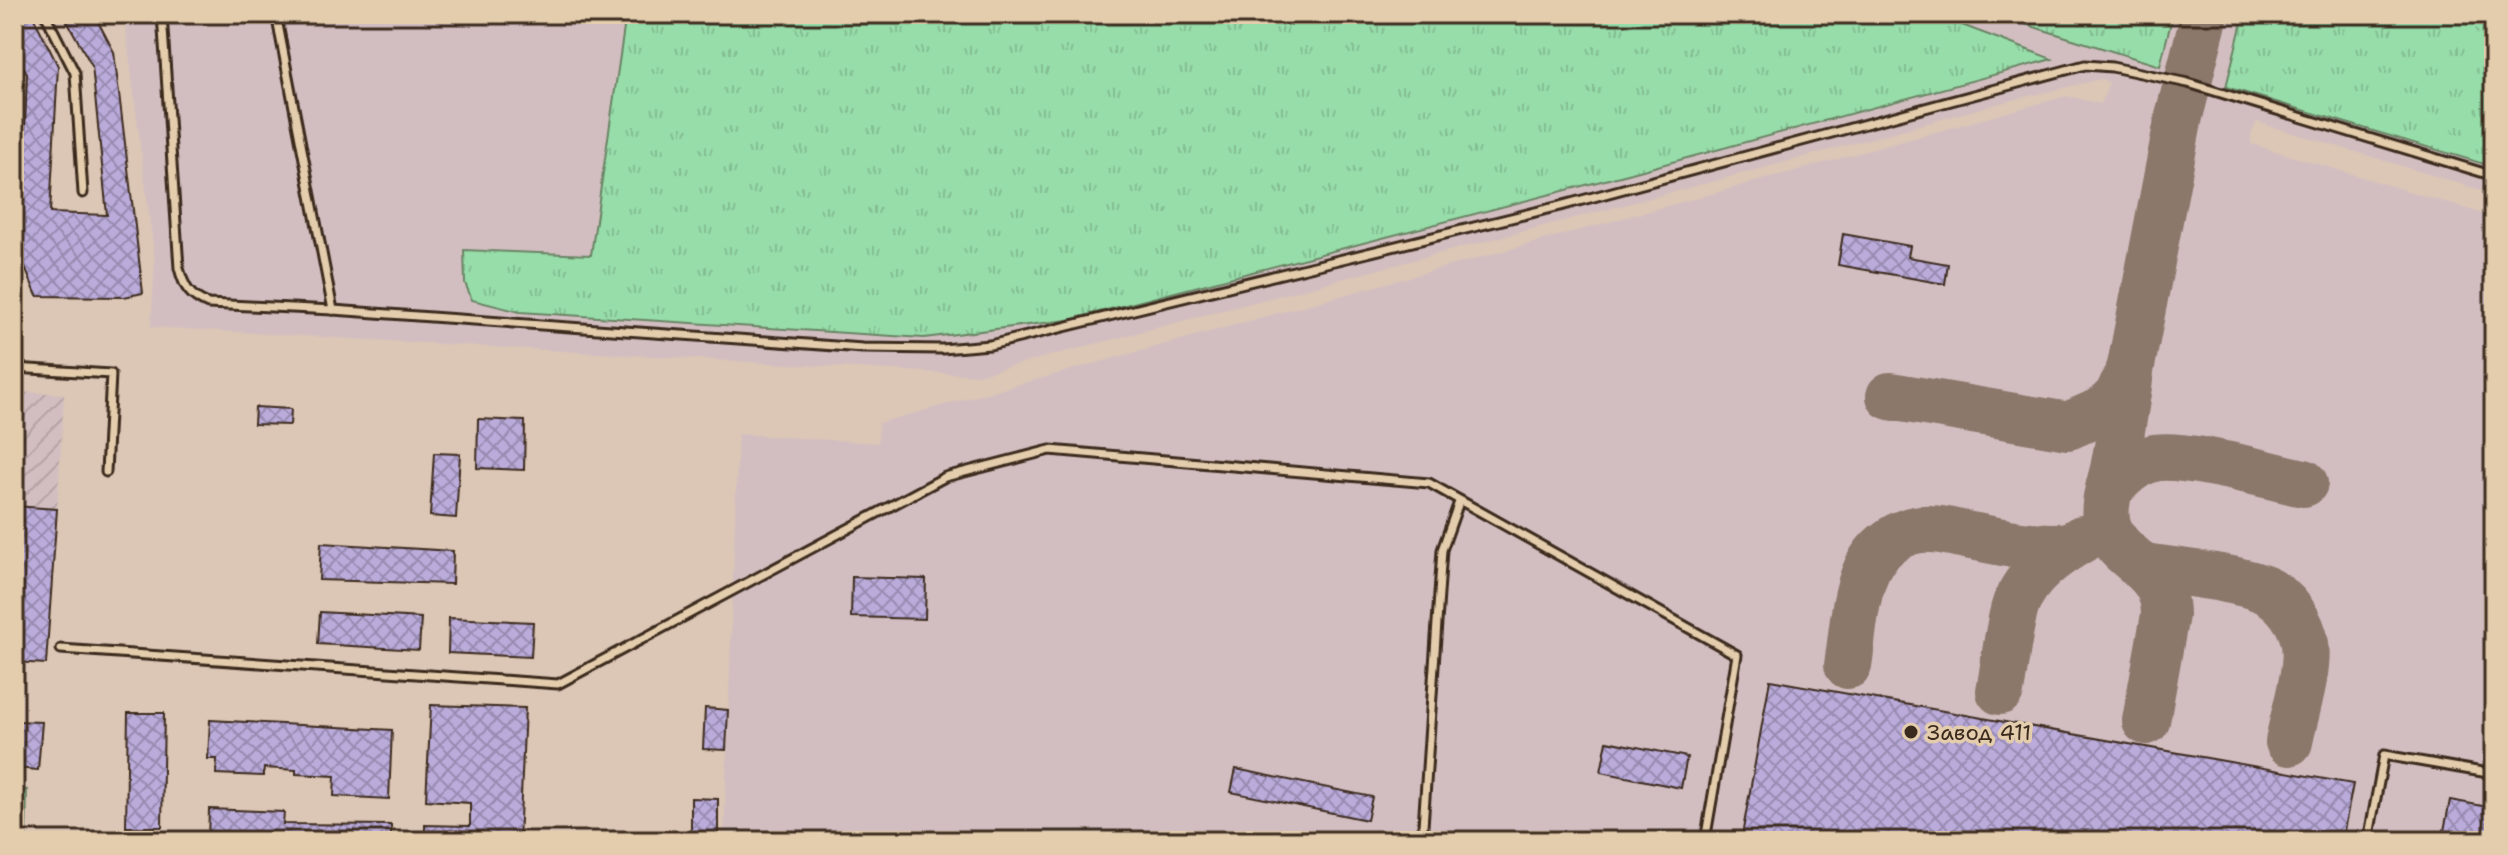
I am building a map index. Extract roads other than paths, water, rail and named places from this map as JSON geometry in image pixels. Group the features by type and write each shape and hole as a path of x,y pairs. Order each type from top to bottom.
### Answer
{"lane":[{"path":"45,14 75,73 83,193"},
{"path":"162,14 179,268 182,280 194,298 208,304 863,348 942,349 990,345 1560,206 2085,65 2112,67 2188,83 2494,176"},
{"path":"276,14 333,310"},
{"path":"14,368 111,374 106,472"},
{"path":"61,649 558,684 945,477 1050,450 1429,483 1737,655 1705,841"},
{"path":"1422,841 1442,550 1459,502"},
{"path":"2368,841 2384,755 2494,774"}],"place":[{"name":"Завод 411","path":"1911,732"}]}
